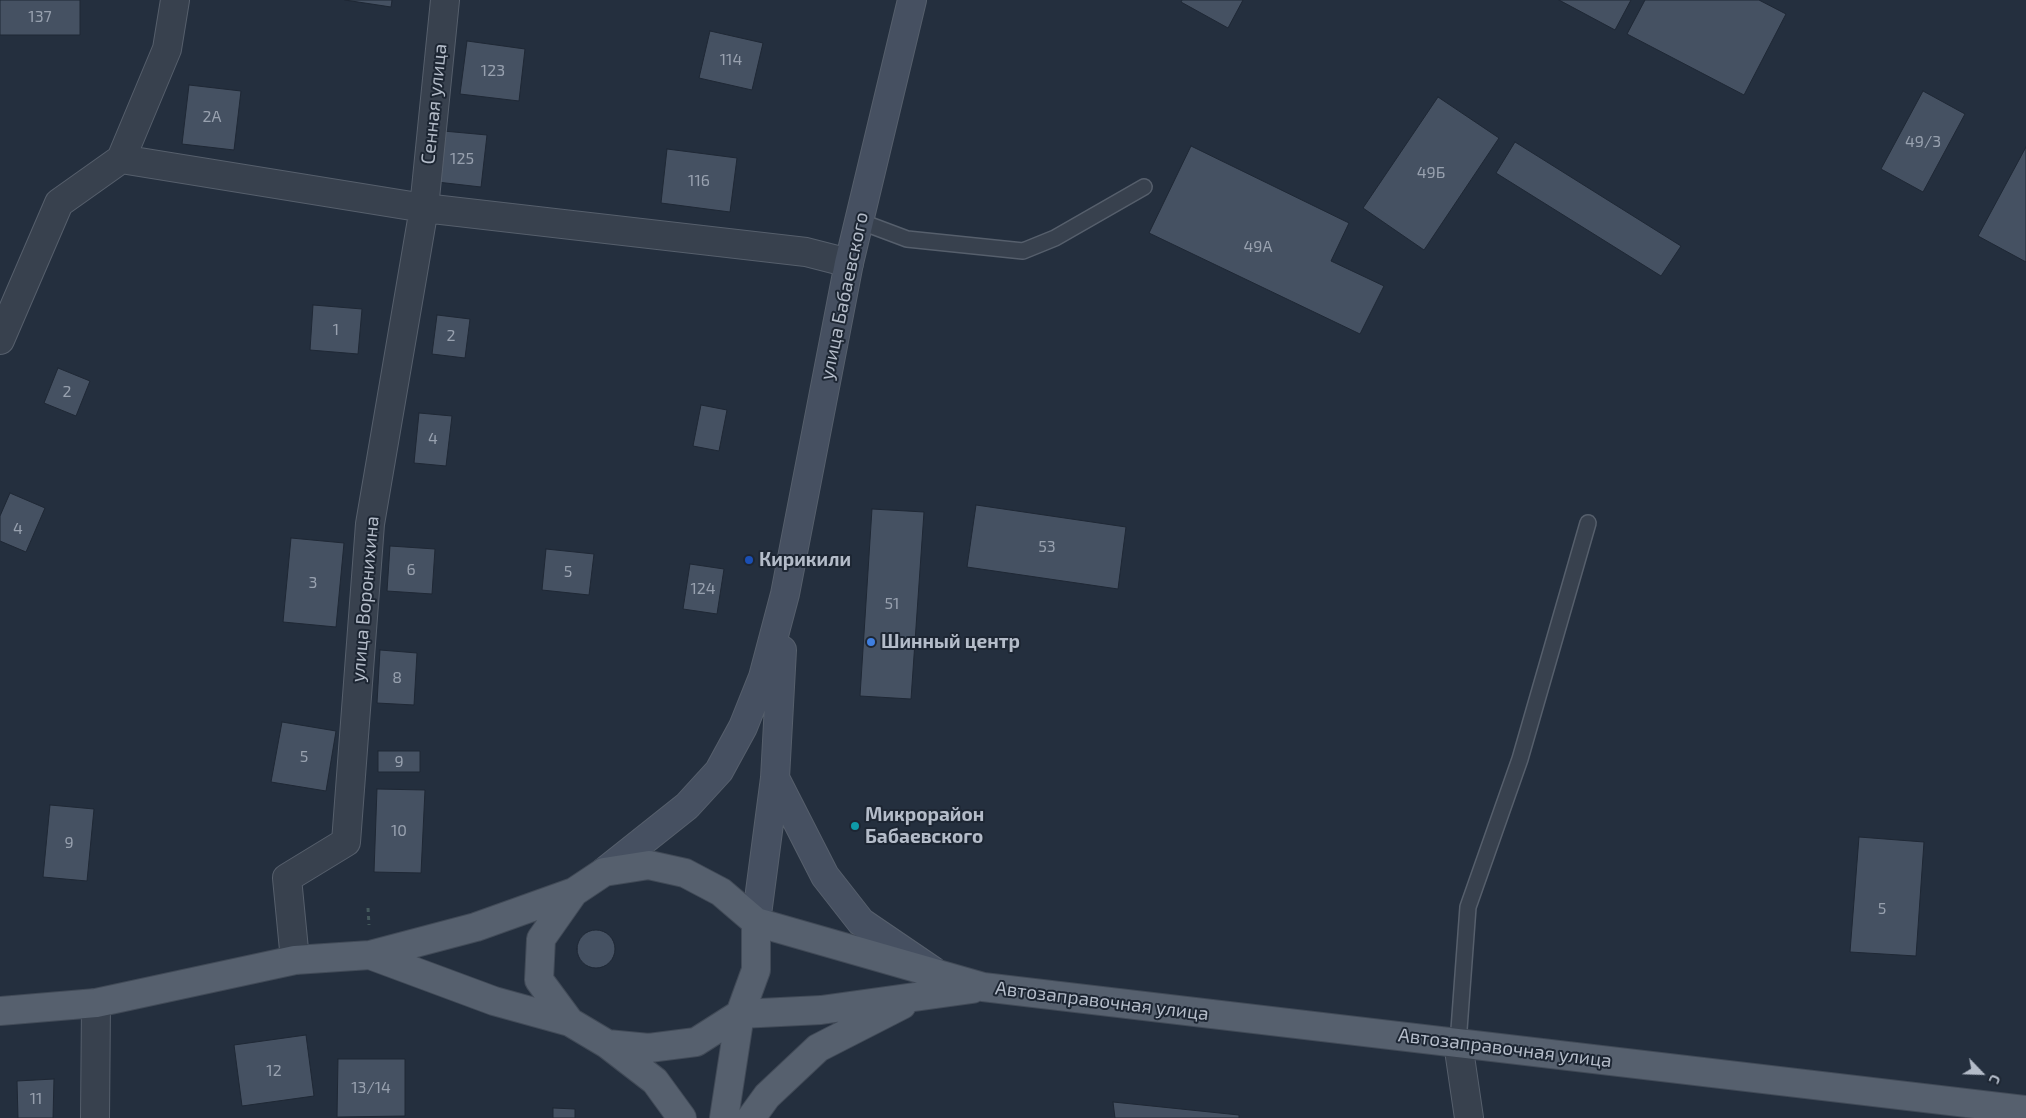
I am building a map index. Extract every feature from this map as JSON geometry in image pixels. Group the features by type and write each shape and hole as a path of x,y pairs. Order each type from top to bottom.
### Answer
{"main road":[{"name":"улица Бабаевского","path":"785,594 849,264 912,0"},
{"path":"724,1118 740,1014 756,970 756,922 775,778 785,594"},
{"path":"0,1011 96,1003 295,960 370,955 476,927 574,892 604,872 687,806 719,770 743,727 763,676 785,594"},
{"path":"775,778 825,876 861,922 940,975"},
{"path":"604,872 649,865 685,873 721,892 756,922 983,987"},
{"path":"570,1022 539,980 541,939 574,892"},
{"path":"370,955 494,1001 570,1022 607,1044 655,1081 682,1118"},
{"path":"607,1044 649,1048 696,1042 740,1014 821,1010 983,987"},
{"name":"Автозаправочная улица","path":"983,987 2026,1110"},
{"path":"751,1118 767,1096 818,1048 921,996"}],"street":[{"path":"0,340 7,311 59,203 121,159 167,49 175,0"},
{"name":"Сенная улица","path":"424,208 445,0"},
{"path":"121,159 424,208 806,252 849,264"},
{"name":"улица Воронихина","path":"295,960 287,878 346,842 370,524 424,208"},
{"path":"95,1118 96,1003"},
{"path":"1458,1043 1469,1118"}],"lane":[{"path":"859,221 907,239 1023,251 1055,238 1144,187"},
{"path":"1458,1043 1468,907 1520,759 1588,523"}],"building":[{"path":"0,0 80,0 80,35 0,35"},
{"path":"345,0 392,0 391,7"},
{"path":"1182,0 1243,0 1228,28 1181,2"},
{"path":"1559,0 1631,0 1615,30"},
{"path":"1645,0 1759,0 1786,14 1744,95 1627,34"},
{"path":"710,31 763,43 752,90 699,78"},
{"path":"467,41 525,49 519,101 460,94"},
{"path":"189,85 241,91 234,150 182,144"},
{"path":"1923,91 1965,114 1923,192 1881,169"},
{"path":"1438,97 1499,138 1424,250 1363,208"},
{"path":"443,131 487,135 481,187 437,182"},
{"path":"1515,142 1681,246 1661,276 1496,173"},
{"path":"1191,146 1349,223 1331,261 1384,286 1360,334 1149,233"},
{"path":"2026,147 2026,262 1978,236"},
{"path":"667,149 737,158 730,212 661,203"},
{"path":"313,305 362,309 358,354 310,350"},
{"path":"437,315 470,319 465,358 432,354"},
{"path":"58,368 90,381 76,416 44,403"},
{"path":"701,405 727,410 719,451 693,446"},
{"path":"419,413 452,416 446,466 414,463"},
{"path":"10,493 45,508 26,552 0,541 0,516"},
{"path":"976,505 1126,527 1118,589 967,567"},
{"path":"872,509 924,512 911,699 860,696"},
{"path":"291,538 344,543 336,627 283,622"},
{"path":"390,546 435,549 432,594 387,591"},
{"path":"546,549 594,554 589,595 542,590"},
{"path":"690,564 724,569 717,614 683,609"},
{"path":"380,650 417,653 414,705 377,703"},
{"path":"282,722 336,731 326,791 271,782"},
{"path":"378,751 420,751 420,772 378,772"},
{"path":"377,789 425,790 421,873 374,872"},
{"path":"50,805 94,809 87,881 43,877"},
{"path":"1859,837 1924,842 1916,956 1850,952"},
{"path":"596,930 603,931 609,936 614,942 614,956 609,962 603,967 596,968 589,967 583,962 578,956 577,949 578,942 583,936 589,931"},
{"path":"306,1035 314,1096 242,1106 234,1045"},
{"path":"338,1059 405,1059 405,1116 337,1117"},
{"path":"54,1079 53,1118 18,1118 17,1081"},
{"path":"1113,1102 1239,1115 1239,1118 1115,1118"},
{"path":"553,1108 575,1109 575,1118 553,1118"}],"place":[{"name":"Кирикили","path":"749,560"},
{"name":"Шинный центр","path":"871,642"},
{"name":"Микрорайон Бабаевского","path":"855,826"}]}
